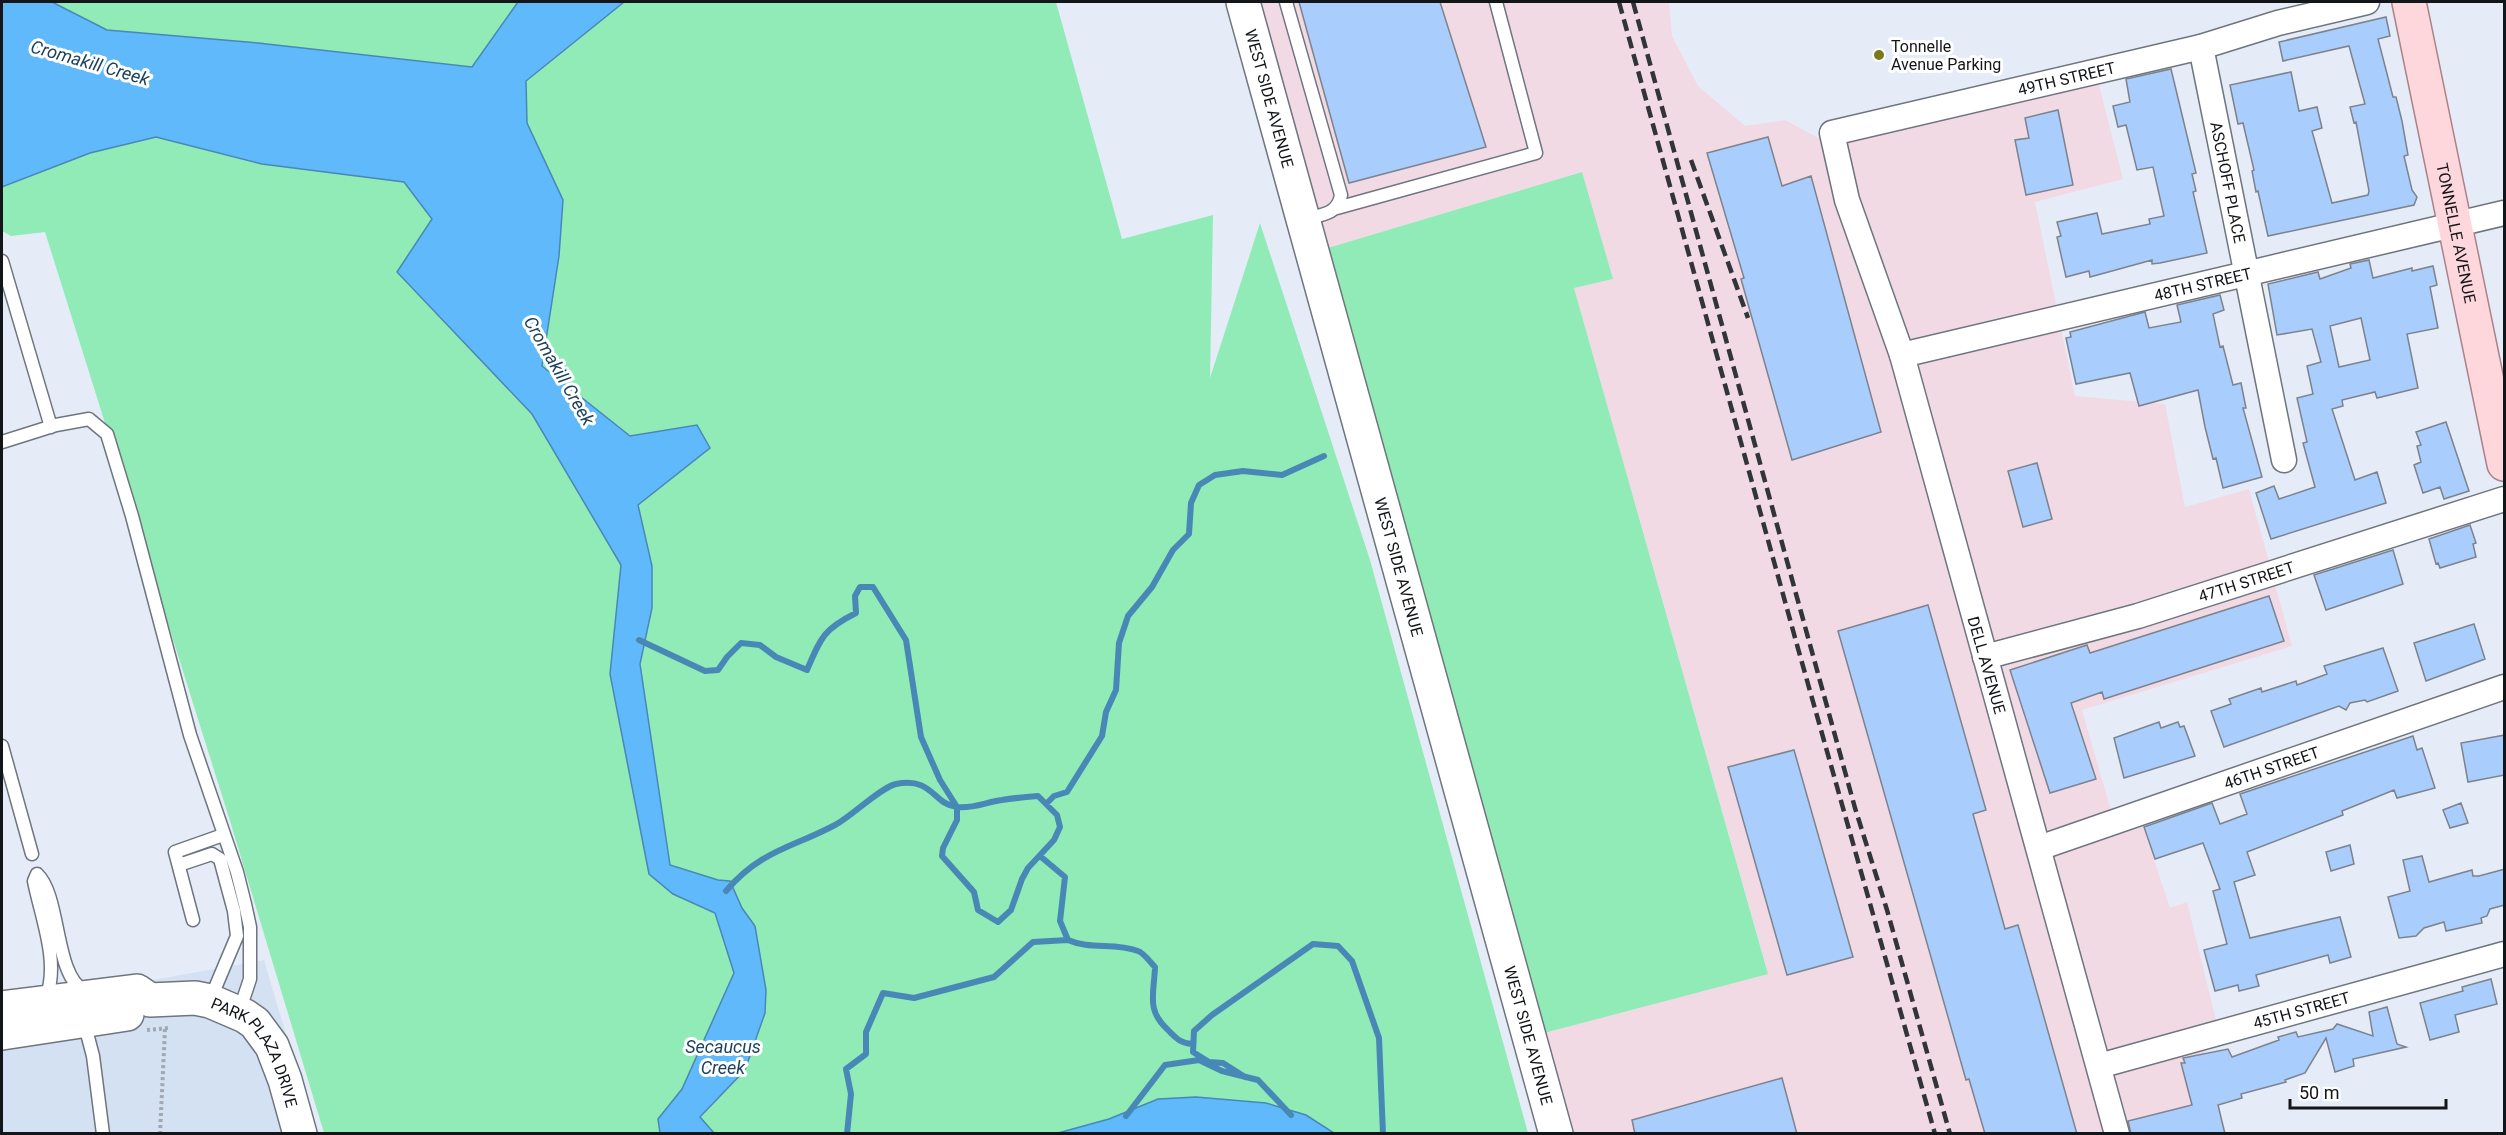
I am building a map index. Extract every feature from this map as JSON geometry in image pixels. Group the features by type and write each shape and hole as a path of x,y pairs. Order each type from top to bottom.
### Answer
{"main road":[{"name":"TONNELLE AVENUE","path":"2409,2 2503,448"}],"street":[{"name":"WEST SIDE AVENUE","path":"1243,2 1556,1134"},
{"name":"49TH STREET","path":"1847,200 1832,133 2201,46 2278,23 2367,2"},
{"name":"ASCHOFF PLACE","path":"2201,46 2284,460"},
{"name":"DELL AVENUE","path":"1847,200 1902,355 2117,1134"},
{"name":"48TH STREET","path":"1902,355 2505,213"},
{"name":"47TH STREET","path":"1985,657 2138,616 2505,499"},
{"name":"46TH STREET","path":"2038,848 2505,687"},
{"name":"45TH STREET","path":"2098,1066 2505,954"},
{"name":"PARK PLAZA DRIVE","path":"2,1032 137,991 150,1000 195,998 210,1001 245,1016 255,1023 272,1046 285,1080 300,1134"},
{"name":"PARK PLAZA DRIVE","path":"2,1008 44,1003 86,1005"}],"lane":[{"path":"1286,2 1341,195 1337,208"},
{"path":"1302,220 1332,212 1337,208 1536,153 1496,2"},
{"path":"2,261 51,427"},
{"path":"2,441 89,419 107,434 132,516 190,735 237,872 250,927 250,979 243,1000 245,1016"},
{"path":"2,747 32,854"},
{"path":"193,920 175,852 223,835"},
{"path":"179,865 212,854 223,835"},
{"path":"210,1001 237,936 234,911 220,859 212,854"},
{"path":"44,1003 51,984 51,965 34,880 37,874 46,887 74,984 86,1005 103,1134"}],"path":[{"path":"160,1134 165,1029 175,1026"}],"shaded area":[{"path":"1242,2 1669,2 1672,36 1698,86 1745,126 1785,120 1828,143 2097,77 2123,179 2035,202 2075,396 2165,404 2185,507 2249,489 2292,646 2082,710 2112,814 2140,818 2170,908 2187,902 2218,1028 2203,1043 2226,1133 1556,1133 1529,1037 1768,973 1574,288 1613,279 1581,172 1311,253"},
{"path":"264,960 315,1133 2,1134 2,1007"}],"green space":[{"path":"52,2 518,2 473,67 258,43 107,30"},
{"path":"624,2 1056,2 1122,239 1213,215 1210,378 1260,223 1370,560 1528,1133 1334,1133 1306,1115 1109,1119 1058,1133 714,1133 700,1118 745,1070 765,1013 766,990 755,926 742,908 730,881 718,880 670,866 640,664 652,608 652,566 637,505 697,425 630,436 542,366 559,256 563,200 526,123 526,81"},
{"path":"156,137 262,164 404,182 432,219 397,272 532,414 621,565 610,674 673,894 715,913 734,973 682,1089 658,1119 660,1133 324,1133 230,821 45,232 11,236 2,231 2,187 90,153"},
{"path":"1582,172 1613,279 1574,288 1768,974 1529,1037 1311,253"}],"water":[{"path":"2,2 52,2 107,30 258,43 472,67 518,2 624,2 526,81 527,123 563,200 559,256 542,366 630,436 697,425 710,448 638,505 652,566 652,608 640,664 670,865 718,880 730,881 742,908 755,926 766,990 765,1013 745,1070 700,1117 714,1133 660,1133 658,1119 682,1089 734,973 715,913 673,894 649,874 610,674 621,565 532,414 397,272 432,219 404,182 262,164 156,137 90,153 2,187"},
{"path":"1196,1097 1266,1103 1306,1115 1334,1133 1058,1133 1109,1119 1158,1099"}],"building":[{"path":"1299,2 1440,2 1486,147 1349,183"},
{"path":"2386,17 2390,36 2378,39 2393,97 2396,97 2402,121 2408,155 2404,156 2412,190 2417,197 2414,205 2268,236 2258,191 2256,192 2252,171 2254,170 2243,123 2238,124 2230,85 2291,72 2299,111 2317,107 2322,128 2312,131 2332,203 2368,195 2356,122 2354,123 2350,107 2365,104 2349,46 2283,61 2279,42"},
{"path":"2171,69 2196,173 2192,174 2196,191 2193,192 2207,253 2152,264 2152,260 2090,277 2089,271 2066,277 2057,237 2061,236 2057,222 2097,213 2102,234 2150,224 2149,219 2164,216 2153,167 2137,170 2126,125 2118,127 2113,106 2130,102 2126,79"},
{"path":"2058,110 2073,185 2026,195 2015,140 2029,138 2025,118"},
{"path":"1768,137 1782,186 1811,176 1881,432 1792,460 1741,279 1744,278 1707,153"},
{"path":"2369,260 2373,278 2412,268 2412,271 2433,266 2437,285 2430,287 2438,328 2407,334 2418,388 2377,398 2375,392 2342,400 2343,406 2332,409 2355,480 2377,472 2386,503 2271,539 2256,493 2274,486 2279,499 2315,487 2303,443 2307,442 2297,398 2313,394 2307,366 2321,362 2312,329 2277,335 2268,284 2318,272 2320,279 2351,268 2350,264","holes":["2361,318 2370,360 2339,367 2330,326"]},
{"path":"2220,295 2224,310 2213,314 2220,347 2223,346 2233,385 2241,383 2246,408 2243,408 2262,477 2223,488 2216,458 2213,459 2198,390 2139,406 2130,373 2076,384 2066,338 2071,337 2070,332 2145,312 2149,328 2181,322 2177,305"},
{"path":"2446,422 2469,491 2444,499 2440,487 2423,493 2414,465 2421,462 2417,446 2421,445 2416,432"},
{"path":"2037,463 2052,519 2023,527 2008,471"},
{"path":"2470,525 2476,543 2473,544 2476,557 2440,568 2438,563 2436,564 2429,539"},
{"path":"2393,550 2403,584 2326,610 2314,575"},
{"path":"2269,596 2284,641 2104,699 2102,692 2071,703 2096,779 2050,793 2010,670 2087,645 2090,653"},
{"path":"1928,605 1986,810 1973,814 2005,929 2018,925 2077,1134 1985,1134 1969,1079 1966,1080 1838,631"},
{"path":"2474,624 2485,659 2426,681 2414,643"},
{"path":"2383,648 2398,691 2367,702 2365,700 2350,703 2346,710 2339,706 2224,747 2211,711 2231,704 2229,699 2261,688 2262,692 2296,681 2297,685 2327,674 2324,666"},
{"path":"2159,722 2161,728 2178,722 2180,727 2184,726 2195,756 2124,778 2114,738"},
{"path":"2505,735 2505,775 2468,782 2461,743"},
{"path":"2413,736 2417,750 2422,748 2435,788 2397,798 2394,790 2342,811 2343,815 2247,852 2255,875 2234,882 2250,938 2340,917 2351,957 2330,963 2328,955 2256,975 2259,986 2239,991 2238,985 2215,991 2204,950 2227,944 2213,891 2220,889 2203,843 2155,859 2144,827 2212,803 2220,824 2247,814 2240,794"},
{"path":"1794,750 1853,957 1787,975 1728,767"},
{"path":"2461,803 2468,823 2450,828 2443,810"},
{"path":"2350,845 2354,864 2331,871 2326,852"},
{"path":"2422,856 2429,882 2472,870 2473,876 2479,876 2505,869 2505,905 2490,909 2487,916 2481,918 2482,923 2446,931 2444,922 2424,928 2416,936 2399,938 2388,897 2410,891 2403,860"},
{"path":"2491,979 2497,1004 2455,1015 2459,1032 2430,1040 2420,1003 2463,991 2462,987"},
{"path":"2387,1007 2397,1044 2406,1047 2353,1059 2354,1066 2335,1072 2326,1038 2305,1073 2285,1080 2286,1082 2241,1094 2242,1098 2218,1105 2225,1134 2131,1134 2128,1121 2192,1105 2181,1063 2185,1063 2183,1058 2228,1049 2232,1057 2279,1040 2278,1037 2296,1032 2298,1037 2333,1029 2337,1024 2373,1036 2369,1012"},
{"path":"1782,1078 1797,1134 1635,1134 1632,1120"}],"waterway":[{"path":"1047,803 1054,796 1067,792 1102,736 1106,712 1116,690 1119,643 1128,616 1152,587 1173,550 1189,534 1191,503 1199,485 1215,475 1243,471 1282,475 1324,456"},
{"path":"639,640 705,671 718,670 741,643 760,645 776,657 807,670 816,649 830,629 856,613 855,596 860,587 873,587 906,640 921,737 940,780 957,807 957,820 943,848 942,856 974,892 978,910 998,922 1011,910 1028,868 1054,840 1060,827 1057,815 1038,796 957,807 942,801 918,784 896,784 882,791 835,825 765,858 739,877 726,891"},
{"path":"847,1134 851,1094 846,1069 866,1054 866,1032 883,993 914,998 994,977 1033,942 1068,940 1060,921 1065,877 1040,856"},
{"path":"1068,940 1085,945 1129,948 1142,954 1155,967 1153,1001 1157,1016 1176,1038 1184,1043 1192,1044"},
{"path":"1245,1077 1223,1063 1209,1062 1193,1052 1194,1031 1212,1015 1313,944 1338,946 1352,961 1379,1038 1383,1134"},
{"path":"1126,1116 1165,1065 1199,1060 1222,1071 1258,1080 1291,1115"}],"railway":[{"path":"1619,2 1935,1134"},
{"path":"1633,2 1855,808 1887,910 1950,1134"},
{"path":"1691,160 1748,318"}],"place":[{"name":"Tonnelle Avenue Parking","path":"1879,55"}],"water label":[{"name":"Cromakill Creek","path":"90,63"},
{"name":"Cromakill Creek","path":"559,371"},
{"name":"Secaucus Creek","path":"723,1057"}]}
